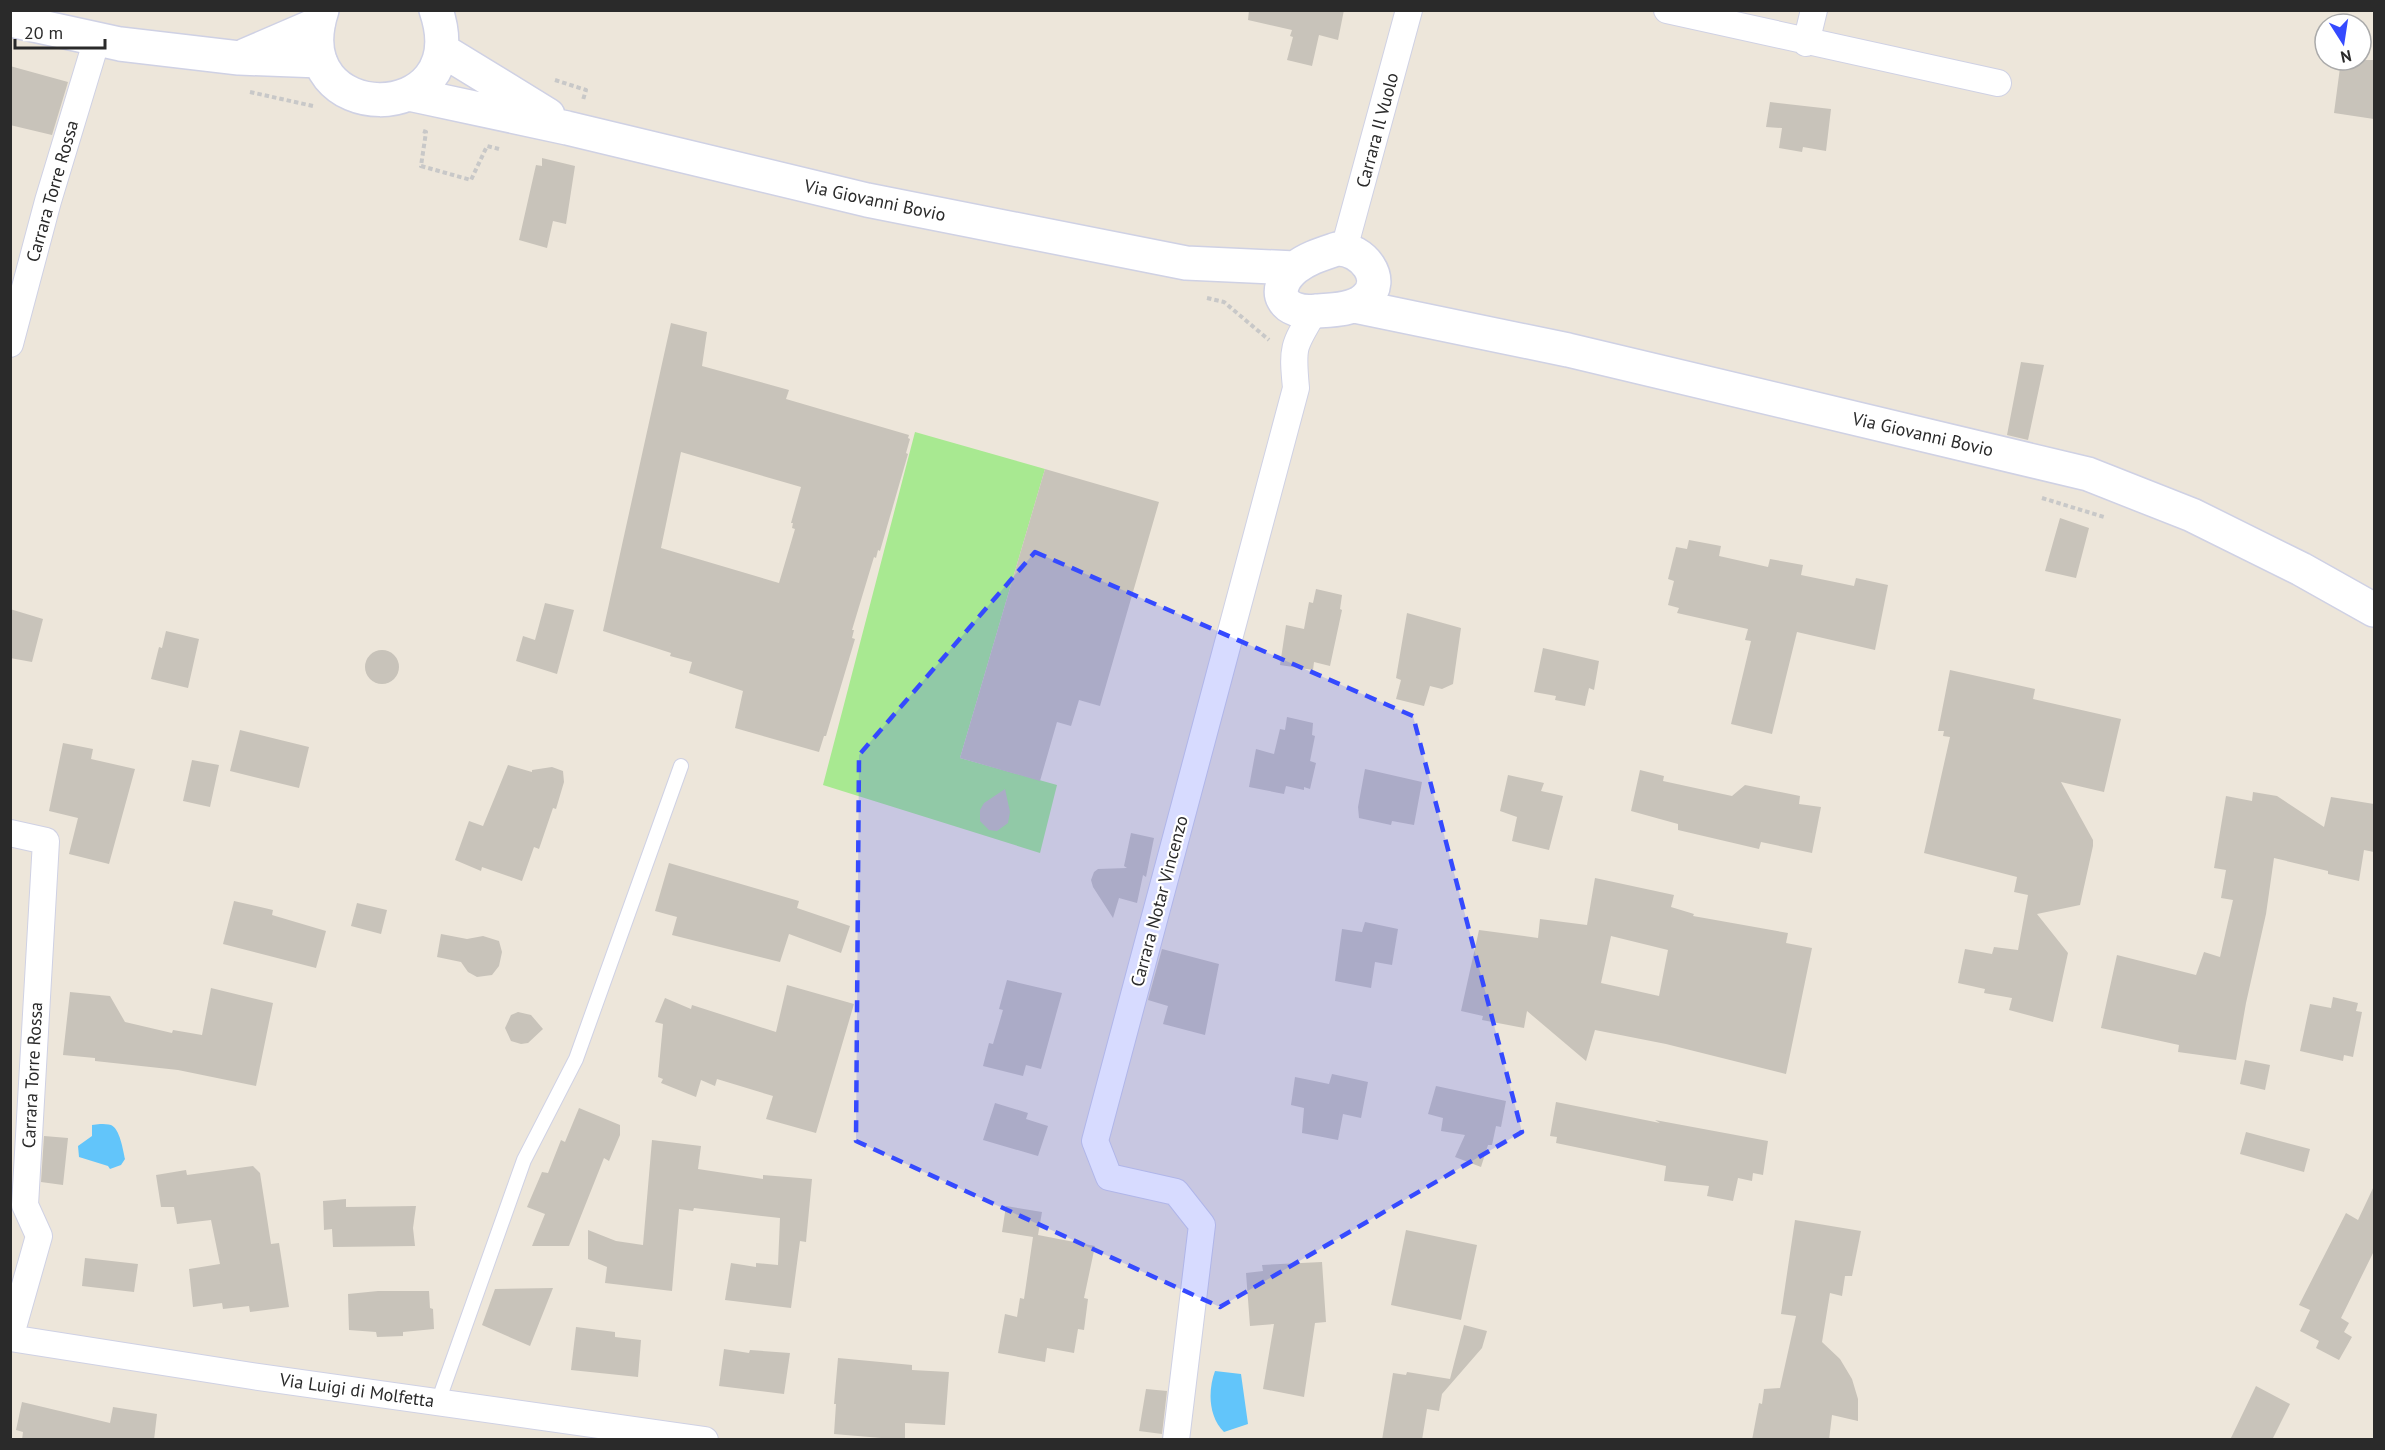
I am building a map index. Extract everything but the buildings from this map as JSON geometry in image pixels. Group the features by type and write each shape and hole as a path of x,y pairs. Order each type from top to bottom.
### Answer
{"main road":[{"name":"Via Giovanni Bovio","path":"320,61 332,79 348,93 368,100 389,101 410,94 431,76 442,50 442,28 436,10"},
{"path":"239,58 320,17"},
{"path":"10,20 108,41 239,58 320,61 316,43 320,17"},
{"name":"Via Giovanni Bovio","path":"442,50 567,128"},
{"name":"Via Giovanni Bovio","path":"410,94 567,128 867,200 1186,263"},
{"path":"1282,300 1284,283 1295,268 1315,256 1344,249 1353,252 1366,262 1373,272 1447,324"},
{"path":"1186,263 1295,268"},
{"path":"1186,263 1282,300 1294,310 1314,312 1355,306 1370,294 1374,284 1373,272"},
{"name":"Via Giovanni Bovio","path":"1355,306 1568,350 2088,474 2192,515 2301,569 2374,610"}],"street":[{"name":"Carrara Il Vuolo","path":"1344,249 1409,10"},
{"path":"1667,10 1726,18 1806,43 1998,83"},
{"path":"1806,43 1814,10"},
{"name":"Carrara Torre Rossa","path":"10,344 48,201 108,41"},
{"name":"Carrara Notar Vincenzo","path":"1176,1440 1202,1225 1176,1192 1109,1176 1095,1141 1296,388 1293,356 1296,340 1314,312"},
{"name":"Carrara Torre Rossa","path":"10,833 46,841 25,1205 39,1236 10,1338"},
{"name":"Via Luigi di Molfetta","path":"10,1338 705,1440"}],"lane":[{"path":"438,1402 524,1160 576,1059 681,766"}],"path":[{"path":"1205,297 1224,302 1270,341 1296,340"},
{"path":"2031,495 2110,519"}],"highlighted area":[{"path":"1035,552 1413,716 1522,1132 1220,1307 856,1141 859,755"}],"green space":[{"path":"915,432 1045,469 960,758 1057,785 1040,853 823,785"}],"water":[{"path":"92,1125 114,1127 119,1135 125,1159 121,1165 110,1169 108,1166 79,1157 78,1146 92,1136"},
{"path":"1215,1371 1241,1374 1248,1424 1224,1432 1219,1426 1211,1403 1211,1386"}]}
